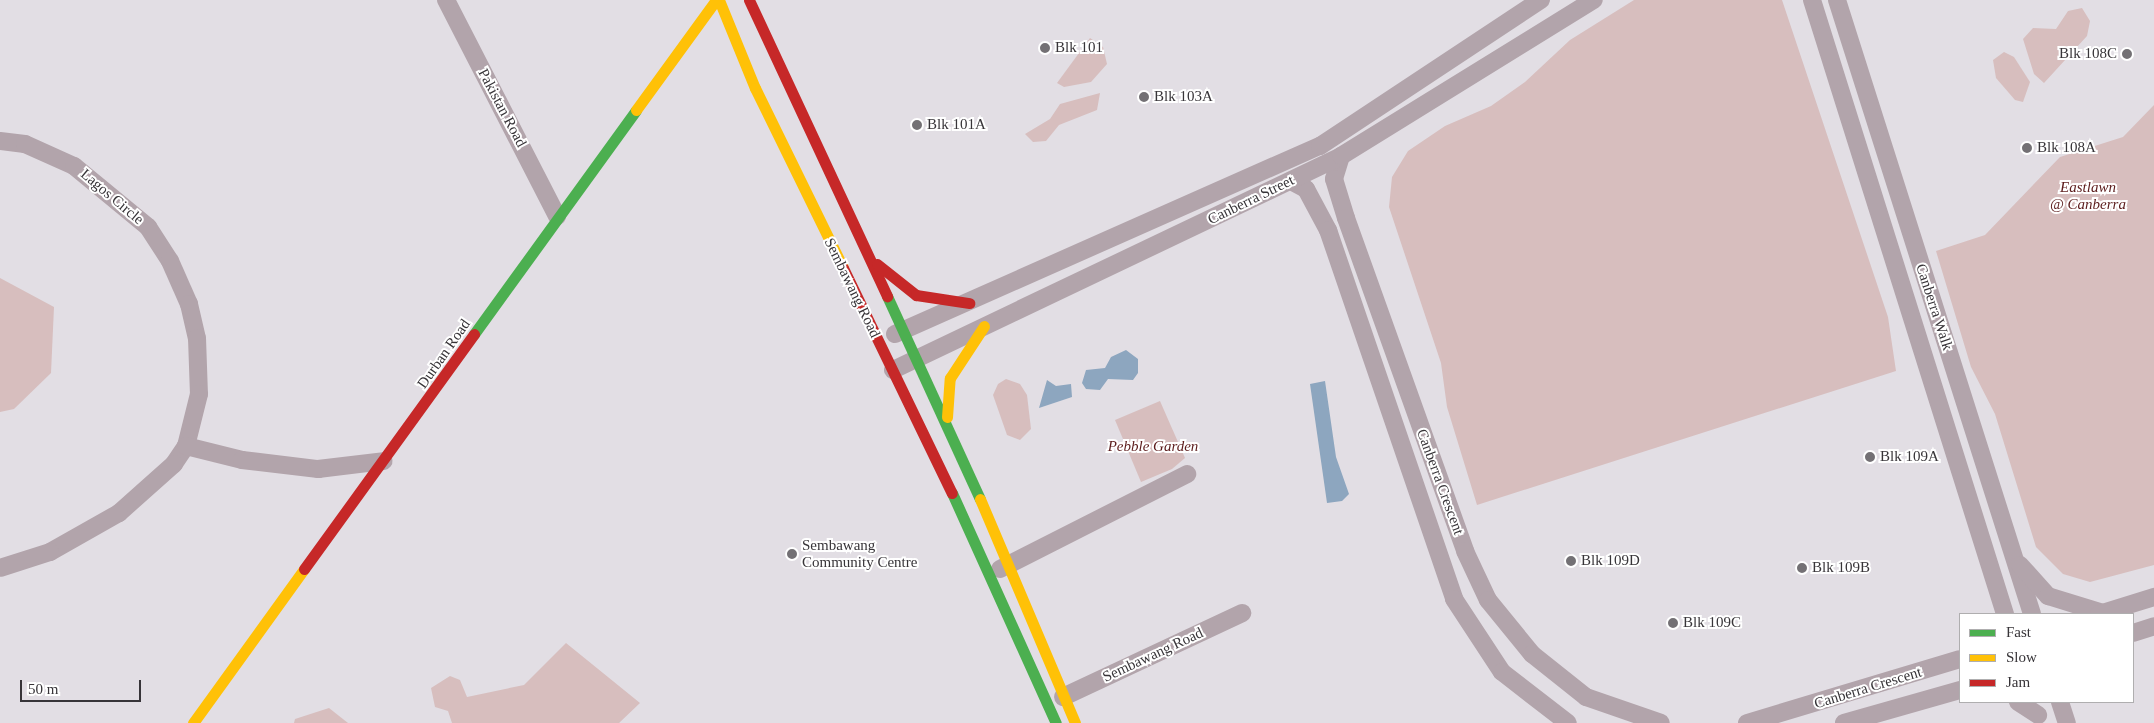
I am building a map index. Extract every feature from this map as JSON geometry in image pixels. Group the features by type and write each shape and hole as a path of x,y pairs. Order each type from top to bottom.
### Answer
{"main road":[{"name":"Durban Road","path":"193,723 384,461 557,216 718,0"},
{"name":"Sembawang Road","path":"718,0 755,88 893,370 1056,723"},
{"name":"Sembawang Road","path":"749,0 866,255 918,356 1075,723"},
{"path":"866,255 916,295 969,303"},
{"path":"947,422 950,378 984,326"}],"street":[{"name":"Pakistan Road","path":"446,0 557,216"},
{"name":"Canberra Street","path":"879,341 969,303 1320,146 1541,0"},
{"name":"Canberra Street","path":"893,370 918,356 1334,159 1594,0"},
{"name":"Canberra Walk","path":"1812,0 1998,609"},
{"name":"Canberra Walk","path":"1837,0 2032,613"},
{"name":"Lagos Circle","path":"0,141 25,144 74,166 148,227 170,262 189,304 197,338 199,394 186,446 174,464 119,513 50,552 0,568"},
{"path":"1320,146 1334,159"},
{"name":"Canberra Crescent","path":"1334,159 1334,178 1346,218 1465,550 1488,600 1532,654 1586,697 1661,723"},
{"name":"Canberra Crescent","path":"1291,181 1306,189 1328,230 1454,598 1502,672 1568,723"},
{"path":"186,446 242,460 318,469 384,461"},
{"path":"988,574 1187,474"},
{"path":"2012,552 2048,596 2098,613"},
{"path":"2104,613 2154,597"},
{"name":"Sembawang Road","path":"1063,697 1242,614"},
{"path":"2134,633 2154,626"},
{"name":"Canberra Crescent","path":"1747,723 1959,659"},
{"name":"Canberra Crescent","path":"1844,723 1959,690"},
{"path":"2020,703 2037,713"},
{"path":"2060,703 2068,723"},
{"path":"2068,723 2072,703"}],"green space":[{"path":"1634,0 1782,0 1888,317 1896,371 1477,505 1447,407 1441,363 1389,207 1392,177 1408,151 1445,126 1491,106 1525,82 1570,40"},
{"path":"2082,8 2090,21 2087,36 2044,83 2034,74 2023,39 2033,28 2056,29 2068,11"},
{"path":"1090,38 1103,47 1107,64 1091,82 1064,87 1057,83"},
{"path":"2004,52 2014,57 2030,82 2023,102 2015,100 1996,78 1993,60"},
{"path":"1100,93 1097,110 1059,125 1046,141 1033,142 1025,134 1050,119 1060,104"},
{"name":"Eastlawn @ Canberra","path":"2154,105 2154,565 2090,582 2063,574 2036,547 1995,414 1971,367 1936,251 1985,235 2060,157 2123,137"},
{"path":"0,278 54,307 51,373 14,409 0,412"},
{"path":"1006,379 1020,384 1027,395 1031,429 1020,440 1007,435 993,395 998,384"},
{"name":"Pebble Garden","path":"1160,401 1185,458 1172,469 1141,482 1115,420"},
{"path":"566,643 640,703 619,723 452,723 448,711 435,707 431,688 450,676 460,680 467,697 524,685"},
{"path":"329,708 348,723 294,723 295,719"}],"water":[{"path":"1126,350 1138,359 1138,373 1133,380 1108,379 1100,390 1086,389 1082,383 1086,370 1105,368 1111,357"},
{"path":"1047,380 1056,386 1071,384 1072,397 1039,408"},
{"path":"1325,381 1336,457 1349,494 1342,501 1327,503 1310,384"}],"traffic: fast":[{"path":"474,334 636,110"},
{"path":"887,296 980,499"},
{"path":"952,493 1056,723"}],"traffic: slow":[{"path":"636,110 716,0"},
{"path":"719,0 755,88 843,268"},
{"path":"947,417 950,378 984,326"},
{"path":"980,499 1075,723"},
{"path":"193,723 304,569"}],"traffic: jam":[{"path":"749,0 887,296"},
{"path":"877,264 916,295 969,303"},
{"path":"843,268 952,493"},
{"path":"304,569 474,334"}],"place":[{"name":"Blk 101","path":"1045,48"},
{"name":"Blk 108C","path":"2127,54"},
{"name":"Blk 103A","path":"1144,97"},
{"name":"Blk 101A","path":"917,125"},
{"name":"Blk 108A","path":"2027,148"},
{"name":"Blk 109A","path":"1870,457"},
{"name":"Sembawang Community Centre","path":"792,554"},
{"name":"Blk 109D","path":"1571,561"},
{"name":"Blk 109B","path":"1802,568"},
{"name":"Blk 109C","path":"1673,623"}]}
